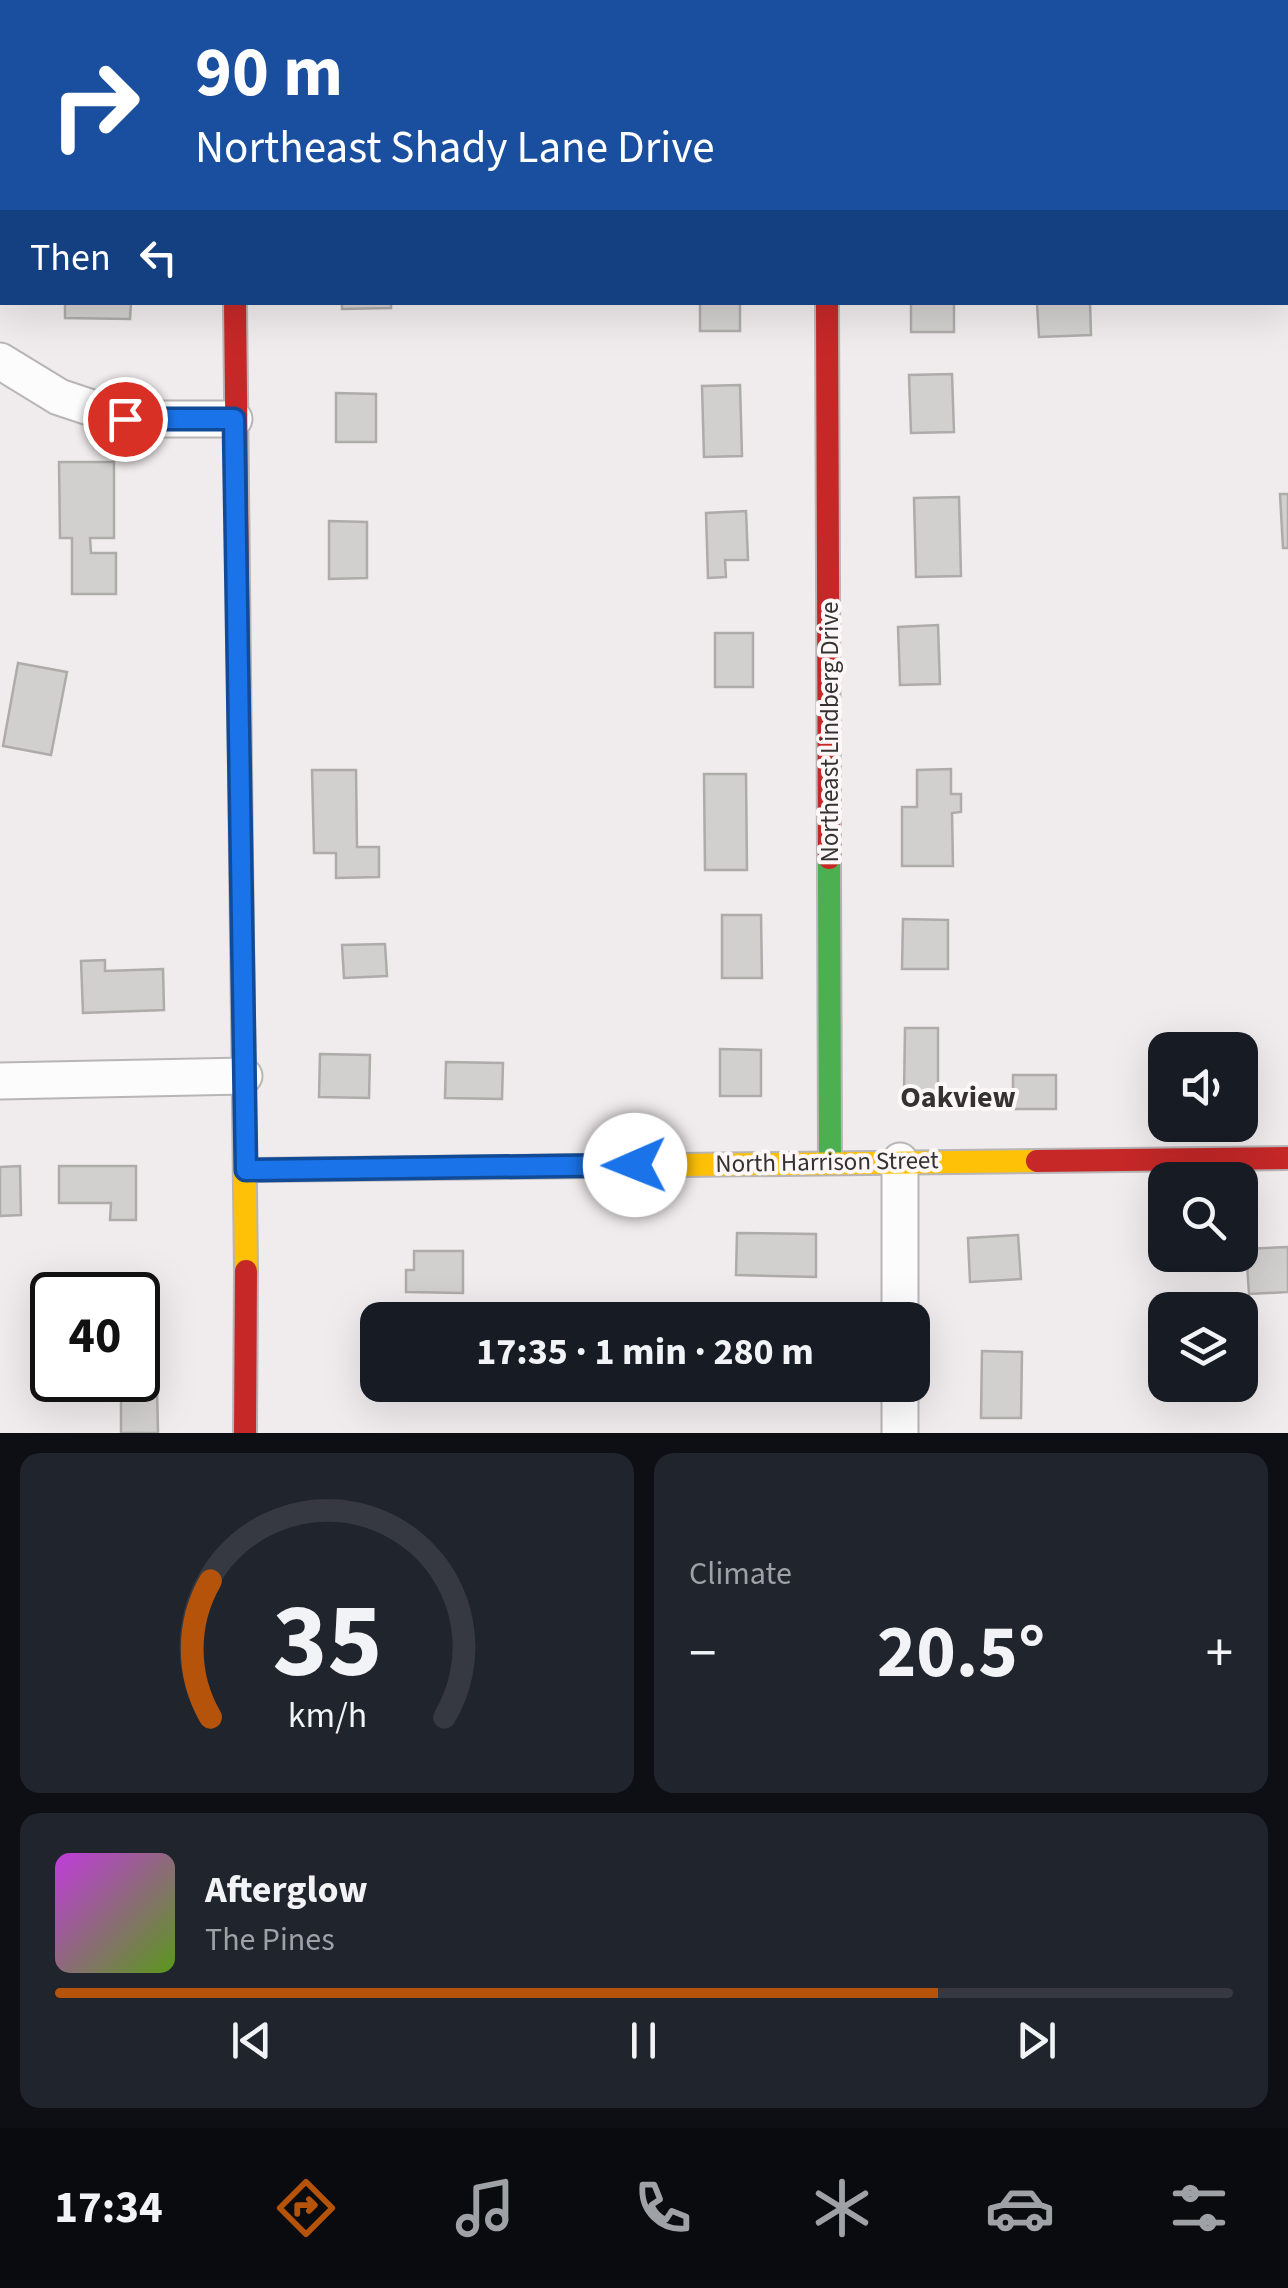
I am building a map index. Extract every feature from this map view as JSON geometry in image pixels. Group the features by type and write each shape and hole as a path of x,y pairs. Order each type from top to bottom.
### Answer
{"street":[{"path":"235,305 246,1170 245,1433"},
{"name":"Northeast Lindberg Drive","path":"827,305 832,848 830,1162"},
{"path":"0,361 59,397 125,419 234,419"},
{"path":"0,1081 244,1076"},
{"name":"North Harrison Street","path":"246,1170 1288,1158"},
{"path":"900,1161 900,1302"},
{"path":"900,1402 900,1433"}],"building":[{"path":"65,305 131,305 130,319 65,318"},
{"path":"342,305 391,305 391,308 342,309"},
{"path":"700,305 740,305 740,331 700,331"},
{"path":"911,305 954,305 954,332 911,332"},
{"path":"1037,305 1090,305 1091,335 1039,337"},
{"path":"952,374 954,432 911,433 909,375"},
{"path":"740,385 742,456 704,457 702,386"},
{"path":"336,393 376,394 376,442 336,442"},
{"path":"59,462 114,462 114,538 90,538 91,553 116,553 116,594 72,594 72,538 60,538"},
{"path":"1280,494 1288,494 1288,548 1283,548"},
{"path":"959,497 961,576 916,577 914,498"},
{"path":"746,511 748,560 725,560 726,577 708,578 706,513"},
{"path":"329,521 367,522 367,578 329,579"},
{"path":"938,625 940,684 900,685 898,627"},
{"path":"715,633 753,633 753,687 715,687"},
{"path":"18,663 67,672 51,755 3,746"},
{"path":"951,769 951,794 961,794 961,812 952,813 953,866 902,866 902,807 917,807 917,770"},
{"path":"312,770 356,770 357,847 379,847 379,877 336,878 336,853 314,853"},
{"path":"704,774 746,774 747,870 705,870"},
{"path":"722,915 761,915 762,978 722,978"},
{"path":"903,919 948,920 948,969 902,969"},
{"path":"385,944 387,976 344,978 342,945"},
{"path":"105,960 105,971 163,969 164,1010 83,1013 81,961"},
{"path":"905,1028 938,1028 938,1096 904,1095"},
{"path":"720,1049 761,1050 761,1096 720,1096"},
{"path":"320,1054 370,1055 369,1098 319,1097"},
{"path":"446,1062 503,1063 502,1099 445,1098"},
{"path":"1013,1075 1056,1075 1056,1109 1013,1109"},
{"path":"20,1166 21,1215 0,1216 0,1167"},
{"path":"59,1166 136,1166 136,1220 110,1220 111,1203 59,1203"},
{"path":"737,1233 816,1234 816,1277 736,1275"},
{"path":"1018,1235 1021,1279 970,1282 968,1238"},
{"path":"1288,1247 1288,1292 1249,1292 1248,1272 1258,1272 1258,1248"},
{"path":"414,1251 463,1251 463,1293 406,1292 406,1270 414,1270"},
{"path":"982,1351 1022,1352 1021,1418 981,1418"},
{"path":"121,1402 157,1402 158,1433 121,1433"}],"traffic: fast":[{"path":"829,858 830,1162"}],"traffic: slow":[{"path":"241,857 246,1271"},
{"path":"246,1170 1037,1161"}],"traffic: jam":[{"path":"235,305 241,857"},
{"path":"827,305 829,858"},
{"path":"1037,1161 1288,1158"},
{"path":"245,1433 246,1271"}],"district":[{"name":"Oakview","path":"958,1097"}],"route":[{"path":"125,419 234,419 246,1170 635,1165"}]}
